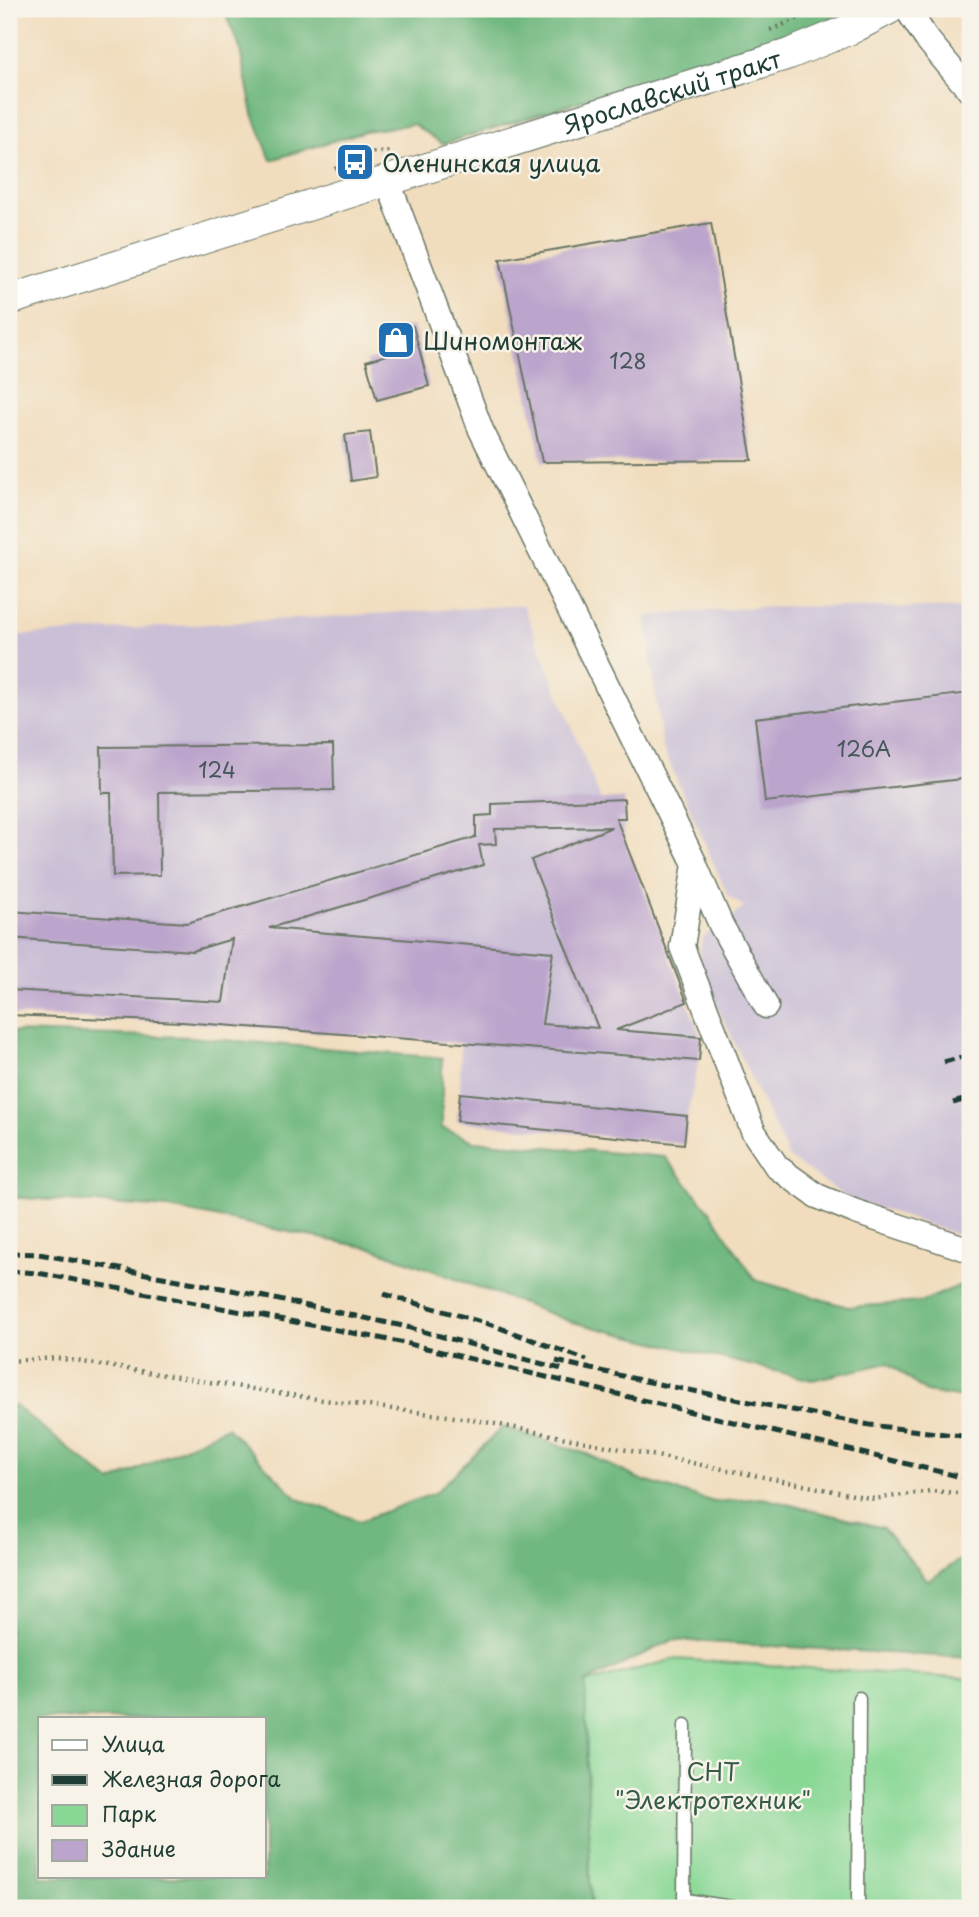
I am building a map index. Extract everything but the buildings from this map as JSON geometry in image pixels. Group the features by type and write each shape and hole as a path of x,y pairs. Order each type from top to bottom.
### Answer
{"street":[{"name":"Ярославский тракт","path":"9,300 789,54 853,28 889,9"},
{"path":"907,9 926,38 970,90"},
{"path":"387,179 481,430 695,864 721,925 766,1006"},
{"path":"695,864 681,947 753,1131 777,1167 817,1196 856,1212 970,1250"}],"lane":[{"path":"858,1908 859,1698"},
{"path":"685,1725 684,1904 738,1908"}],"path":[{"path":"9,1361 57,1358 323,1400 470,1419 874,1499 931,1491 970,1494"}],"shaded area":[{"path":"523,605 601,800 624,799 624,839 701,1037 684,1144 457,1121 461,1043 182,1022 9,1015 9,636"},
{"path":"770,606 970,608 970,1239 846,1197 789,1158 698,966 702,938 745,907 728,896 662,746 646,616"}],"green space":[{"path":"223,9 855,9 782,38 443,144 413,124 365,131 271,160 253,114 239,45"},
{"path":"9,1032 189,1037 442,1058 442,1128 474,1141 665,1157 713,1215 755,1280 848,1307 921,1302 970,1281 970,1399 926,1392 888,1363 812,1380 572,1322 375,1249 169,1208 9,1197"},
{"path":"14,1405 111,1482 227,1427 298,1499 360,1521 435,1493 503,1427 587,1454 641,1480 714,1502 763,1498 883,1528 928,1581 970,1553 970,1658 673,1640 585,1682 592,1908 9,1908 9,1409"},
{"name":"СНТ \"Электротехник\"","path":"675,1659 970,1679 970,1908 592,1908 585,1683"}],"railway":[{"path":"944,1062 970,1055"},
{"path":"953,1103 970,1098"},
{"path":"9,1253 39,1254 227,1289 403,1326 565,1370"},
{"path":"9,1271 38,1273 405,1343 970,1479"},
{"path":"384,1294 492,1325 587,1360"},
{"path":"556,1361 663,1385 870,1425 970,1437"}],"place":[{"name":"Оленинская улица","path":"355,162"},
{"name":"Шиномонтаж","path":"396,340"}]}
